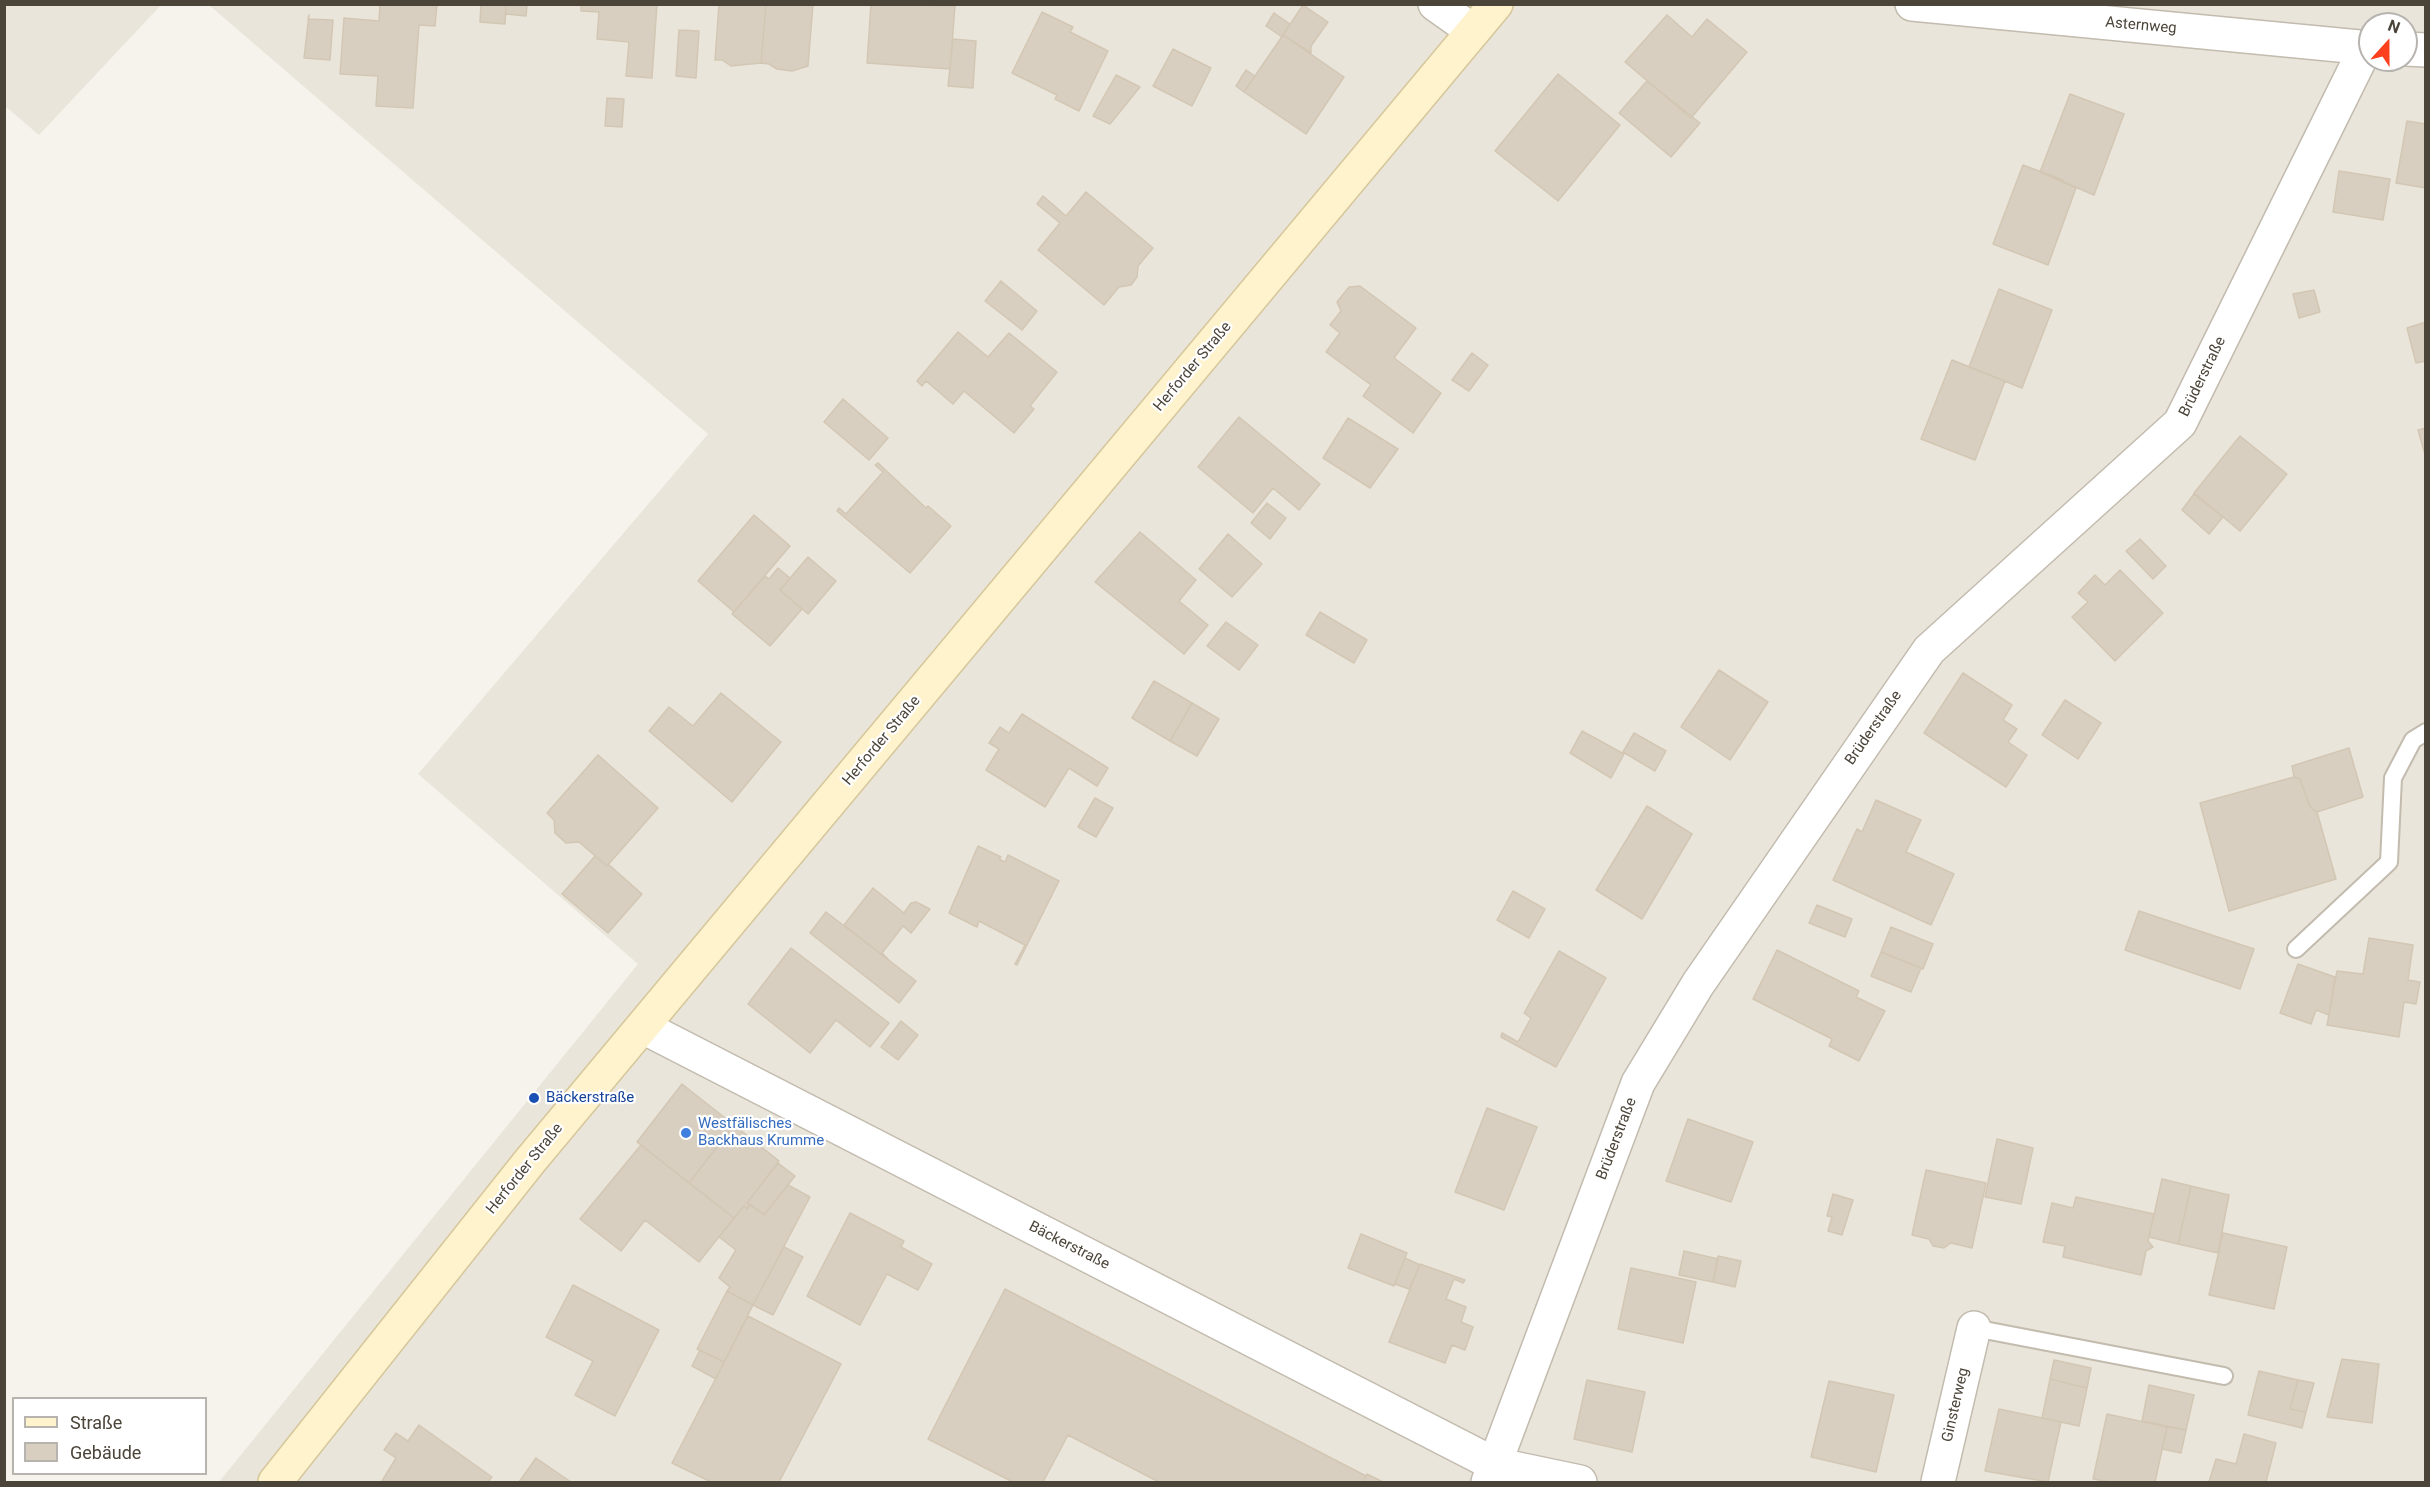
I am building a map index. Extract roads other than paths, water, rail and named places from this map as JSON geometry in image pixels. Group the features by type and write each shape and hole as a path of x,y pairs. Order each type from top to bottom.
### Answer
{"main road":[{"name":"Herforder Straße","path":"275,1482 530,1161 1496,4"}],"street":[{"path":"1435,4 1473,31"},
{"name":"Asternweg","path":"1911,4 2358,46"},
{"name":"Brüderstraße","path":"1491,1473 1638,1083 1692,993 1929,650 2180,423 2358,67"},
{"name":"Bäckerstraße","path":"643,1027 1491,1473"},
{"name":"Ginsterweg","path":"1938,1482 1974,1328"},
{"path":"1491,1473 1580,1482"}],"lane":[{"path":"2296,949 2389,862 2393,778 2413,740 2426,732"},
{"path":"1974,1328 2224,1376"}],"place":[{"name":"Bäckerstraße","path":"534,1098"},
{"name":"Westfälisches Backhaus Krumme","path":"686,1133"}]}
